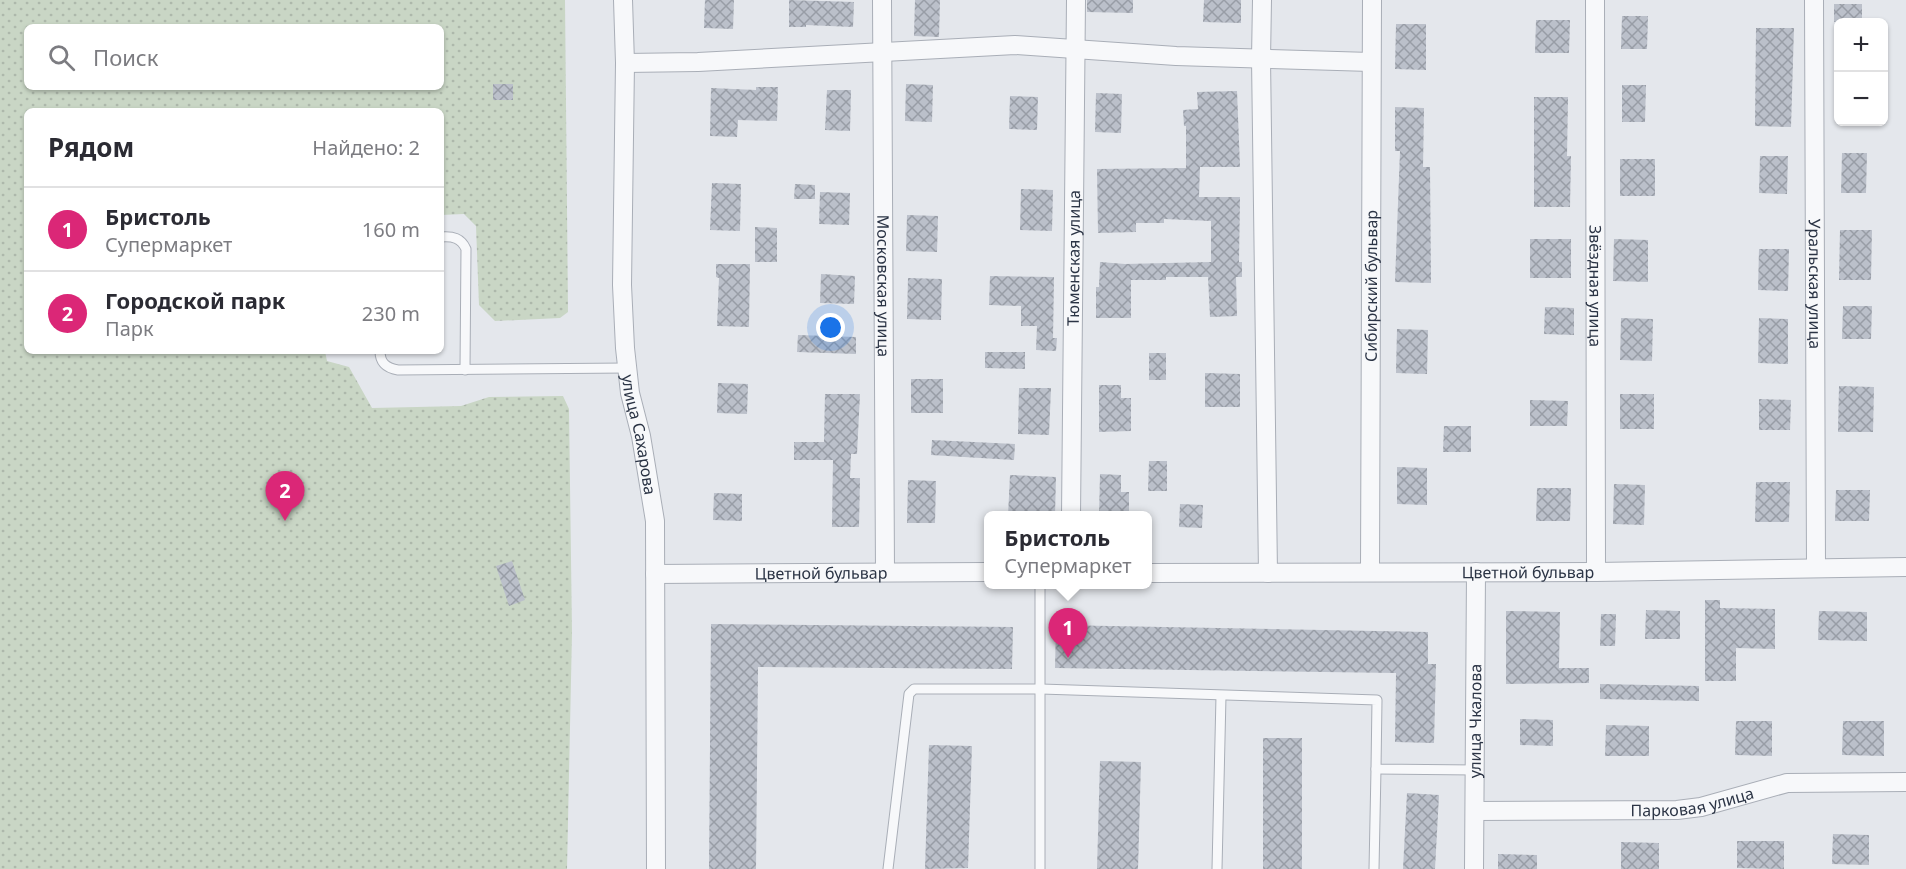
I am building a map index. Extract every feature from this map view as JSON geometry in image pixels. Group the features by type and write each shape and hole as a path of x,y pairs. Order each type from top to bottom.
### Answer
{"street":[{"name":"улица Сахарова","path":"623,0 625,63 622,275 627,368 655,521 656,869"},
{"name":"Московская улица","path":"882,0 885,572"},
{"name":"Тюменская улица","path":"1071,511 1076,0"},
{"path":"1262,0 1268,573"},
{"name":"Сибирский бульвар","path":"1370,572 1372,0"},
{"name":"Звёздная улица","path":"1594,0 1596,572"},
{"name":"Уральская улица","path":"1814,0 1816,567"},
{"path":"625,63 882,53 1015,45 1176,56 1371,62"},
{"name":"Цветной бульвар","path":"1152,573 1596,572 1906,567"},
{"name":"улица Чкалова","path":"1474,869 1476,572"},
{"name":"Цветной бульвар","path":"655,574 984,573"},
{"name":"Парковая улица","path":"1475,811 1677,810 1701,807 1787,783 1906,782"}],"lane":[{"path":"444,237 455,238 462,242 466,249 465,370"},
{"path":"380,354 384,364 398,370 627,368"},
{"path":"1040,589 1040,869"},
{"path":"888,869 909,694 914,689 1041,689 1377,700 1374,869"},
{"path":"1217,869 1221,696"},
{"path":"1376,770 1475,770"}],"green space":[{"path":"0,0 565,0 568,312 560,318 495,321 479,305 476,226 464,214 444,215 444,108 24,108 24,354 326,354 327,361 349,367 372,408 461,406 489,397 563,396 569,409 572,633 567,869 0,869"}],"building":[{"path":"705,0 734,0 733,29 704,28"},
{"path":"789,0 854,2 853,27 806,25 806,27 789,27"},
{"path":"915,0 940,0 939,37 914,36"},
{"path":"1087,0 1133,0 1133,13 1087,12"},
{"path":"1204,0 1241,0 1241,23 1203,22"},
{"path":"1834,4 1862,4 1862,18 1834,18"},
{"path":"1622,16 1648,16 1647,49 1621,49"},
{"path":"1536,20 1570,20 1569,53 1535,53"},
{"path":"1396,24 1426,24 1426,70 1395,69"},
{"path":"1756,28 1794,28 1791,127 1755,126"},
{"path":"493,84 513,84 513,100 493,100"},
{"path":"906,84 933,85 932,122 905,121"},
{"path":"1622,85 1646,85 1645,122 1622,122"},
{"path":"756,87 778,87 777,121 738,120 737,137 710,136 711,88 756,90"},
{"path":"827,90 851,90 850,131 825,130"},
{"path":"1237,91 1240,167 1200,167 1199,197 1240,197 1239,262 1242,262 1242,277 1236,277 1237,316 1210,317 1208,277 1166,277 1166,280 1131,280 1131,318 1096,318 1096,287 1099,287 1100,262 1125,264 1211,262 1211,221 1164,219 1164,223 1136,223 1136,232 1098,233 1097,169 1186,168 1186,126 1184,126 1183,110 1198,109 1197,92"},
{"path":"1096,93 1122,94 1121,133 1095,132"},
{"path":"1010,96 1038,97 1037,130 1009,129"},
{"path":"1534,97 1568,97 1567,156 1571,156 1570,207 1534,207"},
{"path":"1395,107 1424,108 1423,167 1430,167 1431,283 1395,282 1400,151 1395,151"},
{"path":"1842,153 1867,153 1866,193 1841,193"},
{"path":"1760,156 1788,156 1787,194 1759,193"},
{"path":"1620,159 1655,159 1655,196 1620,196"},
{"path":"712,183 741,184 740,231 710,230"},
{"path":"795,184 815,185 815,199 794,199"},
{"path":"1021,189 1053,190 1052,231 1020,230"},
{"path":"820,192 850,193 849,225 819,224"},
{"path":"907,215 938,216 937,252 906,251"},
{"path":"755,227 777,228 777,262 755,262"},
{"path":"1840,230 1872,230 1871,280 1839,280"},
{"path":"1530,239 1571,239 1571,278 1530,278"},
{"path":"1614,239 1648,240 1648,282 1613,281"},
{"path":"1759,249 1789,249 1788,291 1758,290"},
{"path":"716,264 750,264 749,327 717,326 719,278 716,277"},
{"path":"821,274 855,276 854,304 820,303"},
{"path":"990,276 1054,277 1053,338 1057,338 1056,351 1036,350 1037,326 1021,326 1021,306 989,305"},
{"path":"908,278 942,279 941,320 907,319"},
{"path":"1843,306 1872,306 1871,339 1842,339"},
{"path":"1545,307 1574,308 1574,335 1544,334"},
{"path":"1621,318 1653,319 1652,361 1620,360"},
{"path":"1759,318 1788,319 1788,364 1758,363"},
{"path":"1397,329 1428,330 1427,374 1396,373"},
{"path":"798,335 856,337 856,354 797,352"},
{"path":"985,352 1025,352 1025,369 985,368"},
{"path":"1149,353 1166,353 1166,380 1149,380"},
{"path":"1205,373 1240,374 1240,407 1205,407"},
{"path":"911,379 943,379 943,413 911,413"},
{"path":"718,383 748,384 747,414 717,413"},
{"path":"1099,385 1121,385 1121,398 1131,398 1131,431 1099,432"},
{"path":"1839,386 1874,387 1873,432 1838,432"},
{"path":"1019,388 1051,388 1049,435 1018,434"},
{"path":"825,394 860,394 857,454 851,454 850,478 860,478 859,527 832,527 833,460 794,460 794,442 824,442"},
{"path":"1620,394 1654,394 1654,429 1620,429"},
{"path":"1759,399 1791,400 1790,430 1759,430"},
{"path":"1530,400 1568,401 1567,426 1530,426"},
{"path":"1444,426 1471,426 1471,452 1443,452"},
{"path":"932,440 1015,444 1014,460 931,455"},
{"path":"1149,461 1167,461 1167,491 1148,491"},
{"path":"1397,467 1427,468 1427,505 1397,504"},
{"path":"1100,474 1121,475 1121,492 1129,492 1129,511 1099,511"},
{"path":"1010,475 1056,477 1055,511 1008,511"},
{"path":"908,480 936,481 935,523 907,523"},
{"path":"1756,482 1790,482 1789,522 1755,522"},
{"path":"1614,484 1645,485 1644,525 1613,524"},
{"path":"1537,488 1571,488 1570,521 1536,521"},
{"path":"1836,490 1870,490 1869,521 1835,521"},
{"path":"714,493 742,494 742,521 713,520"},
{"path":"1180,504 1203,505 1202,528 1179,527"},
{"path":"512,561 525,600 509,606 496,566"},
{"path":"1705,600 1720,600 1720,608 1775,609 1775,649 1736,648 1736,681 1705,681"},
{"path":"1646,610 1680,611 1680,639 1645,639"},
{"path":"1506,611 1560,612 1559,668 1589,668 1589,683 1506,684"},
{"path":"1819,611 1867,612 1867,641 1818,640"},
{"path":"1601,614 1616,614 1615,646 1600,646"},
{"path":"711,624 1013,627 1012,669 758,667 756,869 709,869"},
{"path":"1056,625 1428,632 1428,664 1436,664 1434,743 1395,742 1396,673 1055,668"},
{"path":"1600,684 1699,686 1699,701 1600,699"},
{"path":"1520,719 1553,720 1553,746 1520,745"},
{"path":"1736,721 1772,721 1772,756 1735,755"},
{"path":"1843,721 1884,721 1884,756 1842,755"},
{"path":"1606,725 1649,726 1649,756 1605,756"},
{"path":"1263,738 1302,738 1302,869 1263,869"},
{"path":"929,745 972,746 968,868 925,869"},
{"path":"1100,761 1141,762 1138,869 1097,869"},
{"path":"1407,793 1439,795 1435,869 1403,869"},
{"path":"1833,834 1869,835 1869,865 1832,864"},
{"path":"1737,841 1784,841 1784,869 1737,868"},
{"path":"1621,842 1659,843 1659,869 1621,869"},
{"path":"1498,854 1537,855 1537,869 1498,869"}],"place":[{"name":"Городской парк","path":"285,521"},
{"name":"Бристоль","path":"1068,658"}]}
